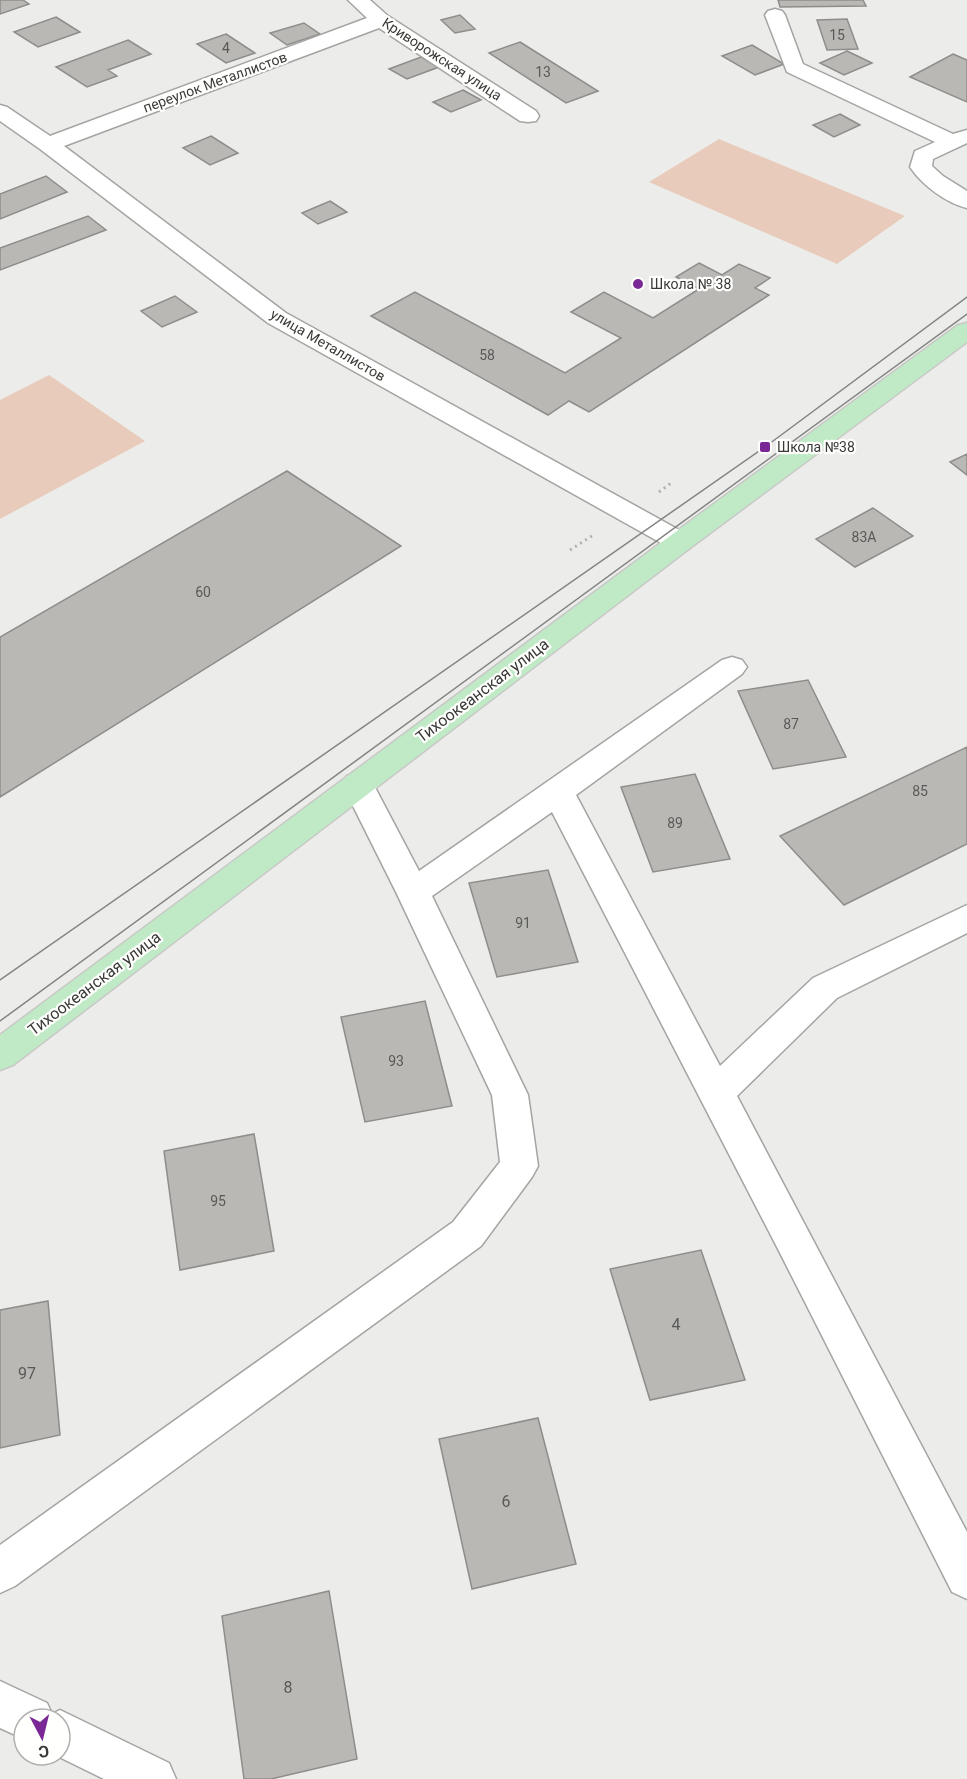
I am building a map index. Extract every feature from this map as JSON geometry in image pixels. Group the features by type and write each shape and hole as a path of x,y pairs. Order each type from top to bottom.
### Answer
{"main road":[{"name":"Тихоокеанская улица","path":"0,1055 680,542 967,330"}],"street":[{"name":"Криворожская улица","path":"358,0 381,20 528,116"},
{"path":"775,15 794,68 960,138"},
{"name":"переулок Металлистов","path":"48,144 381,20"},
{"name":"улица Металлистов","path":"0,111 48,144 277,318 680,542"},
{"path":"960,138 923,156 921,167 934,181 967,201"},
{"path":"413,892 558,792 732,667"},
{"path":"0,1571 467,1234 519,1166 510,1095 413,892 358,784"},
{"path":"558,792 967,1577"},
{"path":"716,1093 825,988 967,918"},
{"path":"72,1739 153,1779"}],"shaded area":[{"path":"719,139 905,216 837,264 649,182"},
{"path":"49,375 145,441 0,519 0,400"}],"building":[{"path":"0,0 23,0 29,4 0,14"},
{"path":"778,0 863,0 866,6 780,7"},
{"path":"460,15 475,29 455,33 441,20"},
{"path":"56,17 80,32 38,47 14,32"},
{"path":"847,19 858,49 827,50 817,20"},
{"path":"304,23 320,34 287,45 270,33"},
{"path":"226,34 255,53 226,63 197,44"},
{"path":"128,40 151,54 108,70 117,76 87,87 56,67"},
{"path":"520,42 598,91 566,103 489,53"},
{"path":"752,45 784,64 755,75 722,56"},
{"path":"847,51 872,63 844,75 820,63"},
{"path":"953,54 967,60 967,102 910,77"},
{"path":"421,57 439,67 407,79 389,69"},
{"path":"463,90 481,100 451,112 433,102"},
{"path":"840,114 860,125 834,137 813,125"},
{"path":"211,136 238,153 210,165 183,148"},
{"path":"46,176 67,192 0,219 0,194"},
{"path":"330,201 347,212 318,224 302,213"},
{"path":"88,216 106,230 0,270 0,248"},
{"path":"699,263 722,275 739,264 770,278 755,288 769,295 589,412 569,401 548,415 371,316 415,292 565,373 621,338 571,312 604,292 653,318 699,289 676,277"},
{"path":"175,296 197,312 162,327 141,311"},
{"path":"967,454 967,475 950,462"},
{"path":"287,471 401,546 0,797 0,637"},
{"path":"873,508 913,536 855,567 816,539"},
{"path":"808,680 846,757 773,769 738,691"},
{"path":"967,747 967,844 844,905 780,836"},
{"path":"695,774 730,859 653,872 621,787"},
{"path":"548,870 578,962 497,977 469,883"},
{"path":"425,1001 452,1106 365,1122 341,1017"},
{"path":"254,1134 274,1251 180,1270 164,1151"},
{"path":"701,1250 745,1380 650,1400 610,1269"},
{"path":"48,1301 60,1435 0,1448 0,1310"},
{"path":"538,1418 576,1564 472,1589 439,1439"},
{"path":"329,1591 357,1759 271,1779 244,1779 222,1616"}],"tram line":[{"path":"0,980 765,447 967,297"},
{"path":"0,1021 967,314"}],"place":[{"name":"Школа № 38","path":"638,284"},
{"name":"Школа №38","path":"765,447"}]}
